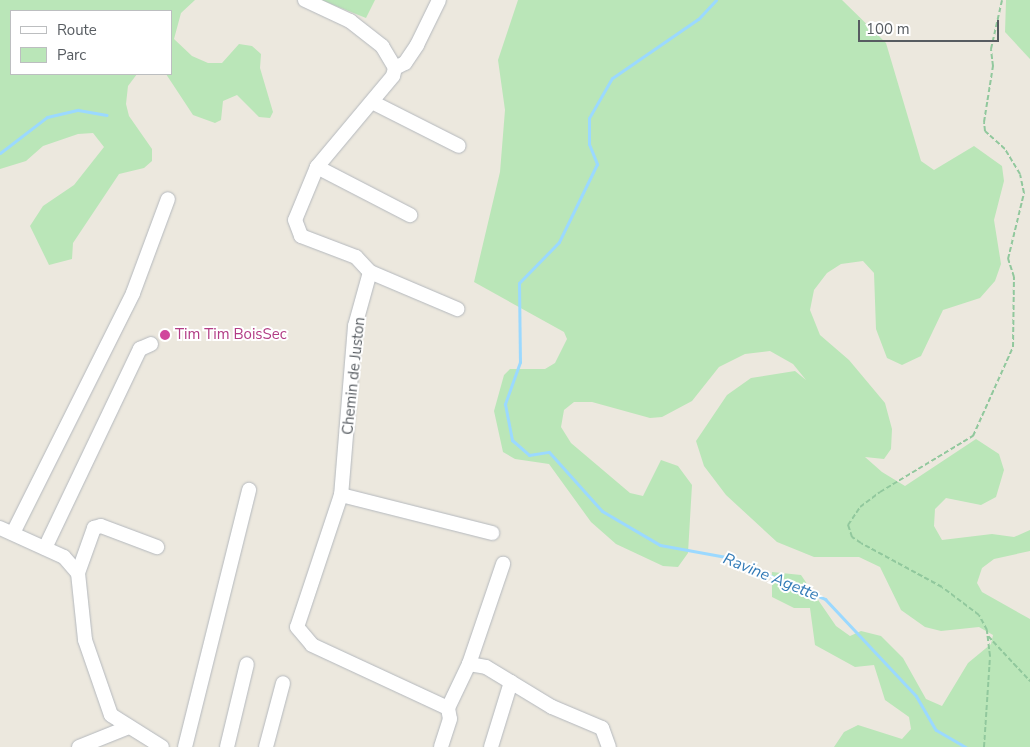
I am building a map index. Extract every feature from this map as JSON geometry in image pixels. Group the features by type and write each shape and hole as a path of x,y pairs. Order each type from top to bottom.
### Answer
{"street":[{"path":"304,0 350,21 382,46 395,68"},
{"path":"439,0 417,45 405,63 395,68 372,102 317,168 295,220 296,230 356,257 370,272 457,309"},
{"path":"372,102 459,146"},
{"path":"317,168 410,215"},
{"path":"6,530 133,293 168,199"},
{"name":"Chemin de Juston","path":"370,272 356,326 341,496 318,574 300,614 299,632 312,645 448,708"},
{"path":"45,548 140,349 151,344"},
{"path":"6,530 79,385"},
{"path":"185,747 248,490"},
{"path":"341,496 492,533"},
{"path":"157,547 100,526 94,528 78,573 85,640 98,683 111,715 126,728 162,747"},
{"path":"6,530 64,557 78,573"},
{"path":"441,747 450,719 448,708 469,664 503,564"},
{"path":"227,747 247,664"},
{"path":"469,664 486,667 552,707 602,728 609,747"},
{"path":"491,747 511,682"},
{"path":"266,747 283,683"},
{"path":"79,747 126,728"}],"path":[{"path":"1002,0 990,50 993,66 984,122 985,131 1005,149 1020,174 1024,193 1008,259 1014,277 1013,347 973,436 880,492 848,525 852,537 942,588 979,616 988,636 1030,681"},
{"path":"984,747 988,636"}],"green space":[{"path":"0,0 195,0 181,13 174,39 192,56 208,63 222,63 239,44 252,46 261,54 260,68 273,112 270,118 259,117 237,95 223,101 221,120 215,123 193,115 167,75 172,75 172,10 10,10 10,75 136,75 128,86 126,104 129,116 152,149 152,161 144,168 119,174 73,243 72,259 49,265 30,226 43,206 74,185 104,147 93,133 78,134 43,146 26,161 0,169"},
{"path":"321,0 375,0 366,18"},
{"path":"518,0 842,0 886,43 921,161 934,170 974,146 1002,166 1004,181 994,220 1001,264 995,281 980,298 943,310 921,356 902,365 887,358 876,329 874,273 863,261 841,264 827,273 814,290 810,310 820,335 849,360 885,403 892,429 891,449 884,459 865,457 882,472 905,486 976,439 999,454 1004,470 996,497 981,505 946,498 935,509 934,526 942,540 992,534 1014,537 1030,530 1030,551 994,559 982,568 977,583 982,592 1030,619 1030,747 834,747 844,732 858,725 902,739 911,729 909,717 885,700 874,665 855,667 815,645 810,608 794,608 772,597 772,572 801,575 836,626 850,636 861,631 881,636 903,658 926,699 942,706 968,663 991,644 993,635 979,627 941,631 925,627 901,610 880,567 859,557 814,557 777,542 726,495 704,466 696,441 727,395 751,378 795,371 806,380 793,364 770,351 745,354 719,367 692,401 662,417 650,418 592,402 574,402 564,410 561,427 571,443 630,493 643,496 661,460 678,466 692,485 688,553 678,567 663,566 616,544 591,522 549,464 515,459 503,452 494,411 504,375 510,369 545,369 555,363 567,339 564,332 474,282 500,172 505,110 498,60"},
{"path":"1006,0 1030,0 1030,59 1005,32"}],"waterway":[{"name":"Ravine Agette","path":"716,0 698,19 612,78 589,118 589,144 597,164 559,242 519,283 520,362 505,404 512,440 529,455 549,452 602,511 660,545 726,557 825,599 916,696 936,730 966,747"},
{"path":"0,153 47,117 78,110 107,115"}],"place":[{"name":"Tim Tim BoisSec","path":"165,335"}]}
